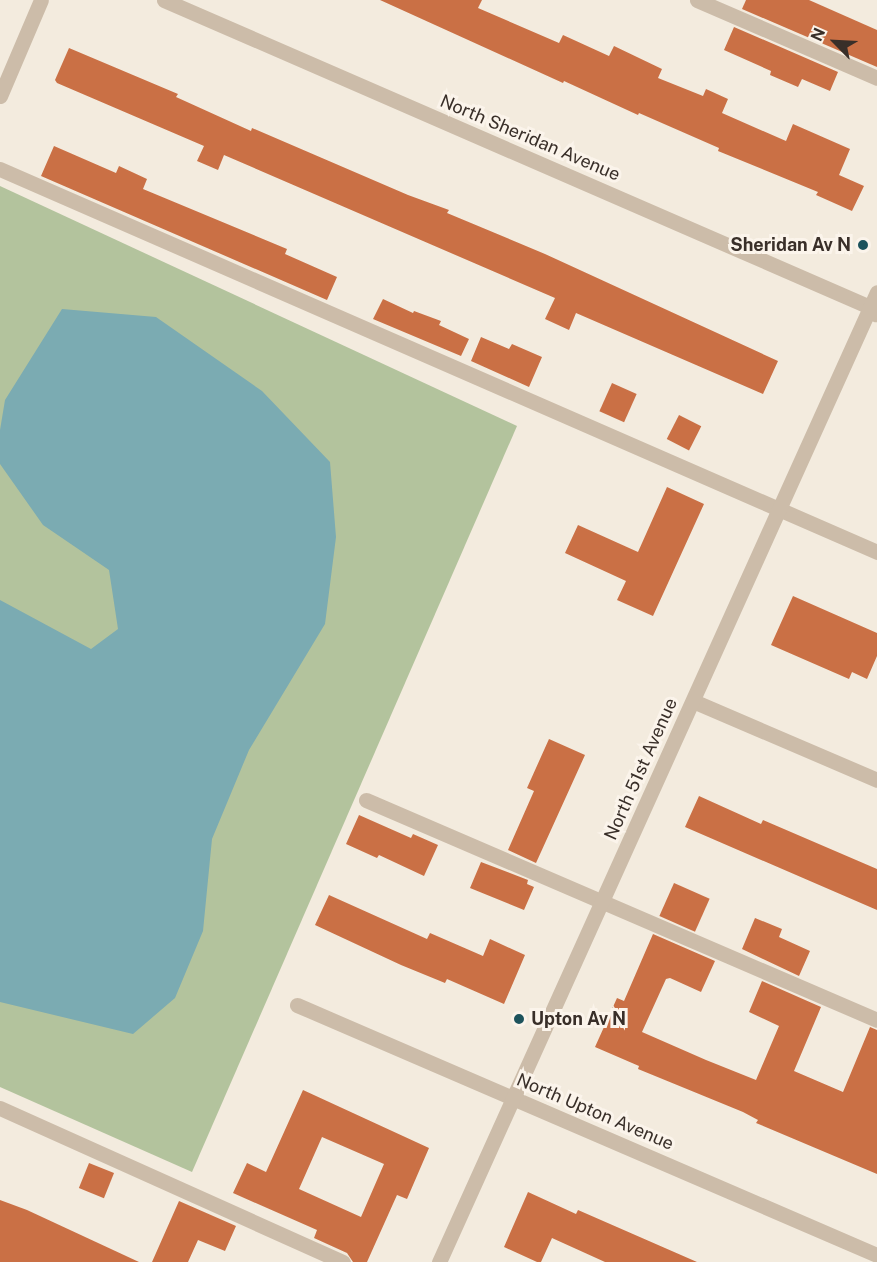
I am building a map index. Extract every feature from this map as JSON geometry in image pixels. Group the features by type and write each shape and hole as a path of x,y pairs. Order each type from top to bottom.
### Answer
{"street":[{"path":"0,96 41,0"},
{"name":"North Sheridan Avenue","path":"164,0 874,311"},
{"path":"697,0 877,78"},
{"path":"0,169 877,552"},
{"name":"North 51st Avenue","path":"439,1262 779,510 874,311 877,292"},
{"path":"693,701 877,780"},
{"path":"366,800 877,1020"},
{"name":"North Upton Avenue","path":"297,1005 877,1255"},
{"path":"0,1108 343,1262"}],"green space":[{"path":"0,186 517,426 192,1172 0,1087"}],"water":[{"path":"62,309 156,317 262,391 330,462 336,537 325,624 249,750 212,839 203,931 175,998 133,1034 0,1002 0,600 91,649 118,629 109,570 43,525 0,464 0,430 5,400"}],"building":[{"path":"380,0 482,0 478,8 559,43 563,35 609,56 614,46 662,69 658,78 703,96 706,89 728,99 722,113 786,141 793,124 850,149 839,175 864,186 852,211 816,195 818,192 718,151 719,148 639,113 638,115 564,81 563,83"},
{"path":"746,0 809,0 877,30 877,67 742,9"},
{"path":"734,27 838,72 830,91 802,79 798,87 770,75 771,71 724,50"},
{"path":"69,48 178,94 176,97 251,131 252,128 408,195 449,210 447,213 545,254 778,361 763,394 576,313 569,330 545,319 555,298 224,155 218,170 197,161 204,146 57,83 55,80"},
{"path":"54,146 116,173 119,166 147,179 143,189 287,249 285,254 337,277 327,300 41,176"},
{"path":"383,299 413,313 414,311 441,321 439,325 469,339 461,356 373,319"},
{"path":"481,337 509,349 512,344 542,357 529,387 471,361"},
{"path":"612,383 637,394 624,422 599,411"},
{"path":"679,415 701,426 689,450 667,439"},
{"path":"667,487 704,504 653,616 617,600 626,581 565,553 578,525 638,552"},
{"path":"793,596 877,633 877,656 867,679 852,672 849,679 771,645"},
{"path":"549,739 585,755 536,863 508,850 534,791 527,788"},
{"path":"699,796 761,824 763,820 877,869 877,910 685,827"},
{"path":"359,815 411,838 413,834 438,845 424,876 379,855 377,858 346,844"},
{"path":"481,862 528,880 527,884 534,887 524,910 470,888"},
{"path":"674,883 710,899 695,932 659,916"},
{"path":"329,895 427,939 430,933 483,956 490,939 525,955 504,1004 447,979 445,983 401,965 315,925"},
{"path":"755,918 782,929 779,937 810,951 799,976 742,949"},
{"path":"653,934 715,961 701,992 670,978 666,979 642,1032 706,1060 756,1080 779,1026 749,1012 762,981 821,1007 794,1071 843,1092 870,1027 877,1030 877,1174 756,1123 758,1120 743,1112 638,1069 639,1066 595,1047 617,998 624,1001"},
{"path":"303,1090 429,1148 407,1199 397,1195 367,1262 353,1262 347,1253 314,1238 317,1230 233,1193 247,1163 266,1172","holes":["322,1137 384,1164 361,1217 299,1189"]},
{"path":"89,1163 114,1173 104,1198 79,1188"},
{"path":"528,1192 576,1214 578,1210 697,1262 605,1262 552,1238 541,1262 537,1262 504,1247"},
{"path":"0,1200 27,1210 139,1262 0,1262"},
{"path":"179,1201 236,1226 225,1251 198,1240 188,1262 152,1262"}],"place":[{"name":"Sheridan Av N","path":"863,245"},
{"name":"Upton Av N","path":"519,1019"}]}
